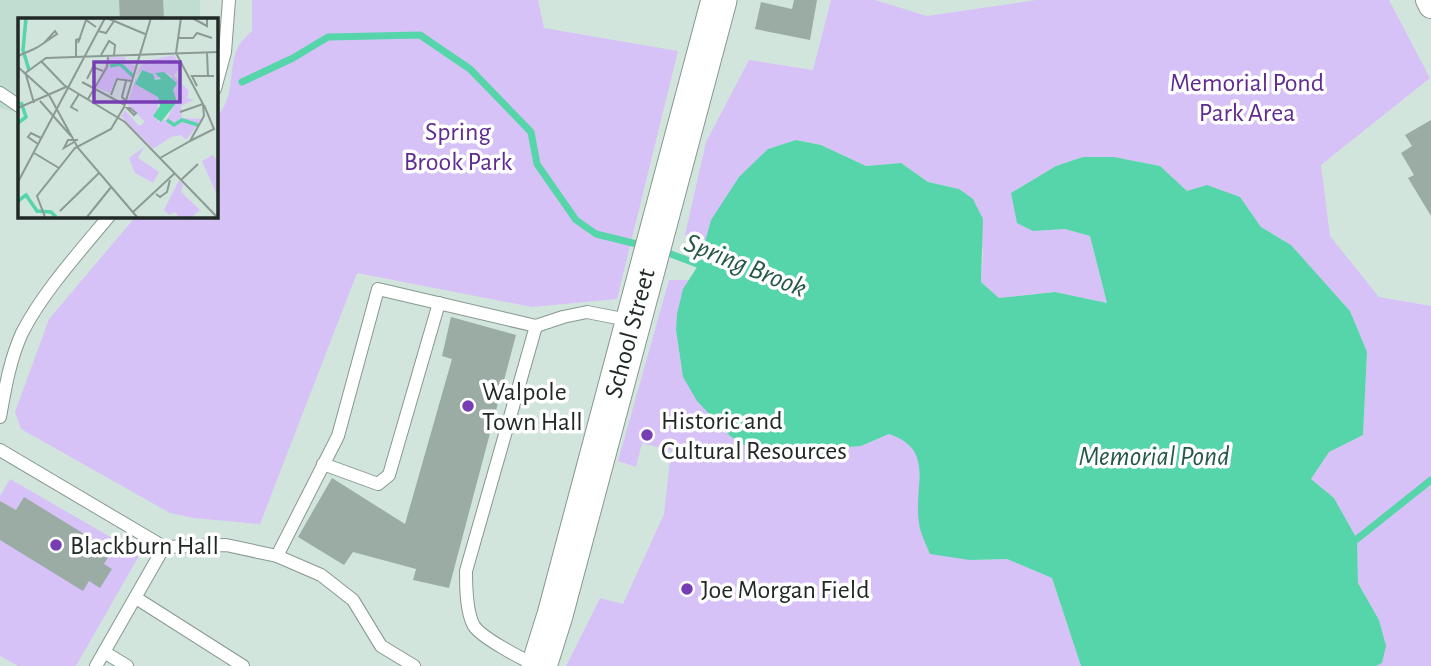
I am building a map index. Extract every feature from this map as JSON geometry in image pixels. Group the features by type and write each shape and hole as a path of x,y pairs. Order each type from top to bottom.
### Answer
{"street":[{"name":"School Street","path":"538,666 555,615 719,0"},
{"path":"1428,0 1431,6"}],"lane":[{"path":"219,61 229,0"},
{"path":"0,93 18,105"},
{"path":"0,417 4,373 22,334 81,250 108,217"},
{"path":"276,556 338,436 378,289 536,326 587,312 633,321"},
{"path":"323,464 378,484 389,475 439,303"},
{"path":"536,326 466,571 466,595 474,627 513,655 538,666"},
{"path":"0,450 164,547 226,545 276,556 321,575 353,600 381,646 414,666"},
{"path":"96,666 164,547"},
{"path":"136,598 243,666"},
{"path":"104,652 127,666"}],"shaded area":[{"path":"0,0 200,0 200,18 18,18 18,113 0,108"}],"green space":[{"name":"Spring Brook Park","path":"252,0 538,0 544,28 678,51 617,299 532,307 357,273 260,524 170,513 21,429 15,412 49,319 135,217 217,217 217,117 229,93 237,49 252,31"},
{"name":"Memorial Pond Park Area","path":"831,0 875,0 927,16 1036,0 1389,0 1430,78 1321,165 1330,236 1379,297 1431,306 1431,666 1376,666 1382,663 1379,620 1358,583 1357,539 1334,498 1311,479 1329,452 1363,435 1367,352 1350,311 1291,245 1261,227 1240,197 1187,191 1160,166 1114,157 1083,157 1056,166 1011,193 1033,231 1065,229 1090,236 1107,303 1055,292 999,298 981,282 983,250 959,189 928,182 901,163 866,166 821,145 797,140 768,149 711,220 704,248 685,235 706,142 749,60 813,70"},
{"path":"669,280 690,280 677,314 676,330 683,377 815,457 836,447 862,446 889,434 905,440 919,457 919,524 970,560 1007,559 1052,578 1081,666 566,666 600,598 623,604 664,514 671,451 642,443 636,467 618,461"},
{"path":"10,479 140,554 76,666 18,666 0,656 0,496"}],"water":[{"name":"Memorial Pond","path":"796,140 821,145 866,166 901,163 928,182 959,189 973,199 983,219 981,282 999,298 1055,292 1107,303 1090,236 1065,229 1033,231 1017,223 1011,193 1056,166 1083,157 1114,157 1160,166 1187,191 1207,185 1240,197 1261,227 1291,245 1350,311 1367,352 1363,435 1329,452 1311,479 1334,498 1357,539 1358,583 1379,620 1386,646 1382,663 1376,666 1081,666 1052,578 1007,559 970,560 930,554 919,523 918,459 913,449 904,441 889,434 861,446 836,448 815,457 794,460 755,452 730,436 697,401 683,377 676,330 677,314 683,289 699,264 711,220 739,177 768,149"}],"building":[{"path":"119,0 163,0 164,18 120,18"},
{"path":"794,0 817,0 810,40 755,29 761,2 792,9"},
{"path":"1431,120 1431,216 1408,178 1414,175 1401,153 1412,146 1405,135"},
{"name":"Walpole Town Hall","path":"451,317 516,335 449,588 413,580 416,569 353,552 344,565 298,537 332,478 405,524 452,359 442,356"},
{"name":"Blackburn Hall","path":"24,497 112,551 104,564 112,569 100,588 89,581 83,591 0,540 0,501 16,510"}],"waterway":[{"name":"Spring Brook","path":"242,82 293,58 328,37 420,35 470,69 531,132 537,164 576,220 596,234 645,246"},
{"name":"Spring Brook","path":"663,251 705,267"},
{"path":"1348,543 1357,539 1431,480"}],"place":[{"name":"Walpole Town Hall","path":"468,406"},
{"name":"Historic and Cultural Resources","path":"647,435"},
{"name":"Blackburn Hall","path":"56,545"},
{"name":"Joe Morgan Field","path":"687,589"}]}
